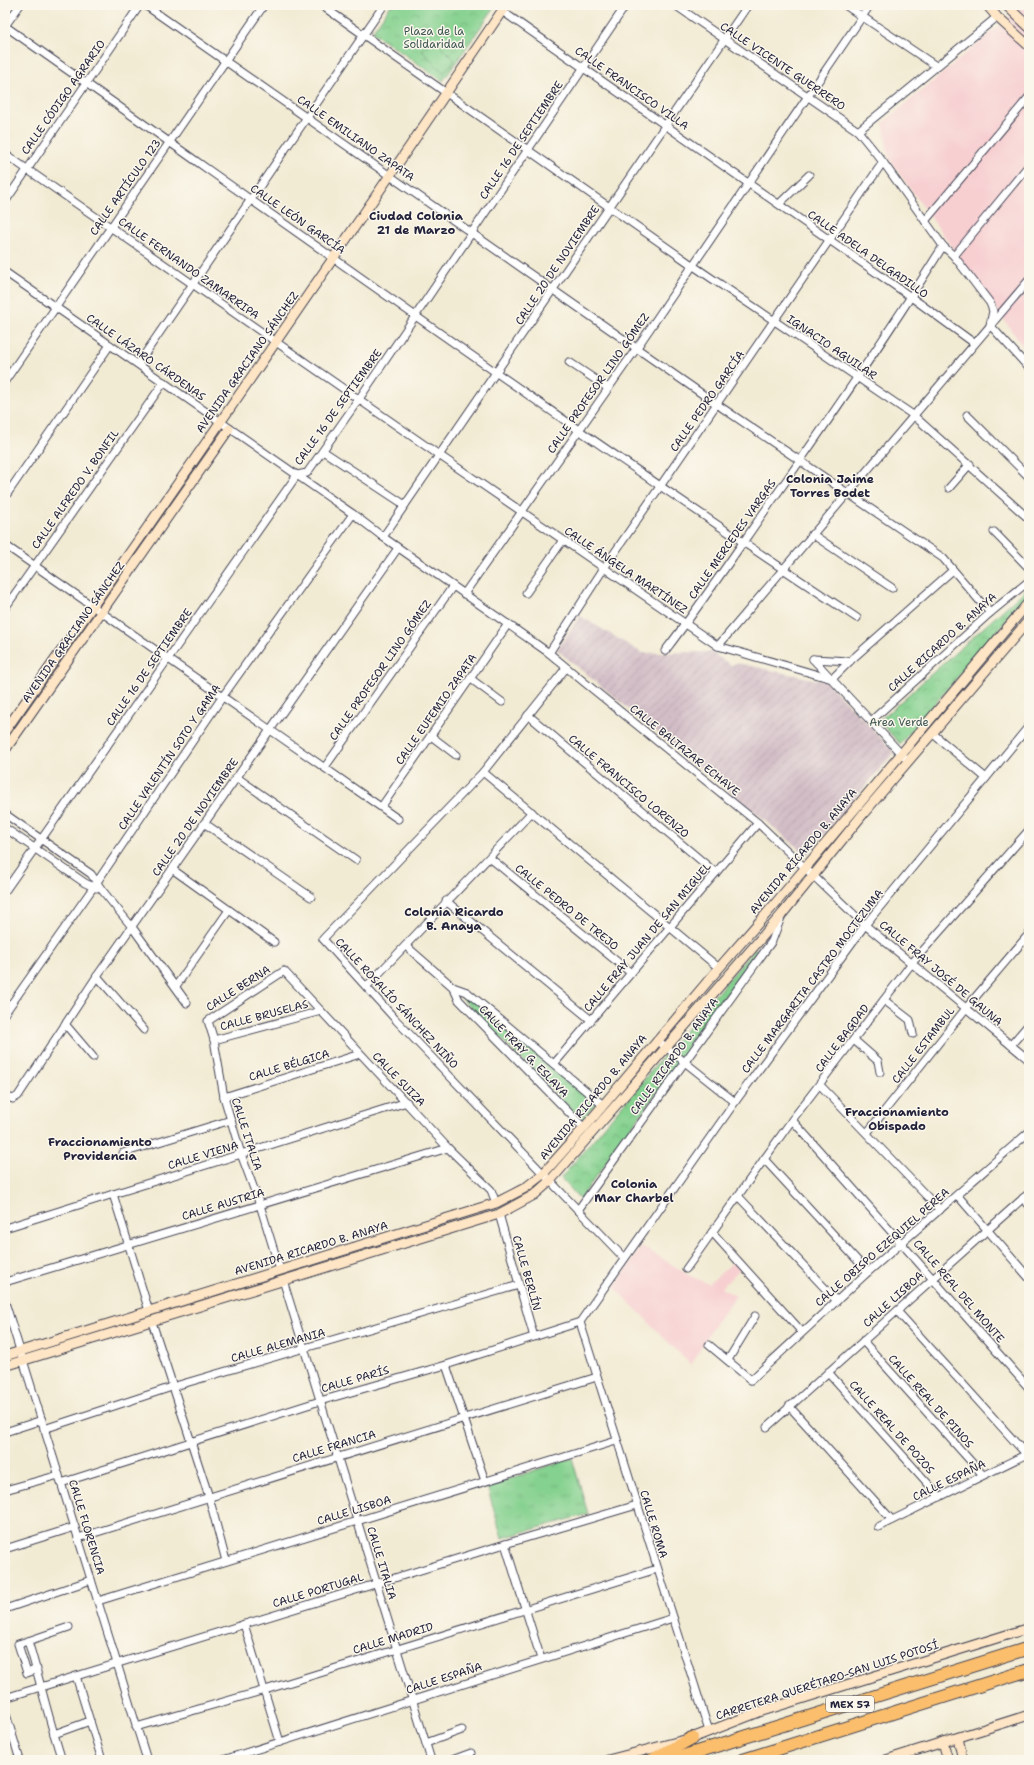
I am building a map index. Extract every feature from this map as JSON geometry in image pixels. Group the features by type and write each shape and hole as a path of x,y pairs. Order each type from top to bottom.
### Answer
{"highway":[{"name":"MEX 57","path":"671,1760 1029,1648"},
{"name":"MEX 57","path":"743,1760 1029,1670"},
{"path":"652,1760 692,1738"}],"main road":[{"path":"987,5 997,17 1029,46"},
{"path":"997,17 1009,6 1029,27"},
{"name":"AVENIDA GRACIANO SÁNCHEZ","path":"5,732 219,422 277,342 504,8"},
{"name":"AVENIDA GRACIANO SÁNCHEZ","path":"5,750 228,429"},
{"name":"AVENIDA RICARDO B. ANAYA","path":"5,1356 496,1203 524,1188 543,1174 584,1128 1029,602"},
{"name":"AVENIDA RICARDO B. ANAYA","path":"5,1366 499,1214 534,1194 550,1181 783,913 863,814 1029,620"},
{"path":"855,807 863,814"},
{"path":"331,1254 334,1265"},
{"path":"229,1286 233,1296"},
{"name":"CARRETERA QUERÉTARO-SAN LUIS POTOSÍ","path":"608,1760 692,1738 759,1712 1029,1628"},
{"path":"886,1760 1029,1716"},
{"path":"958,1738 963,1760"},
{"path":"943,1742 948,1760"}],"street":[{"path":"5,26 20,5"},
{"name":"CALLE CÓDIGO AGRARIO","path":"5,202 140,5"},
{"name":"CALLE EMILIANO ZAPATA","path":"145,5 553,289 636,349 943,558 990,613"},
{"name":"CALLE ARTÍCULO 123","path":"5,381 264,5"},
{"name":"IGNACIO AGUILAR","path":"321,5 610,206 692,265 914,415 970,464 1029,519"},
{"path":"138,364 384,5"},
{"name":"CALLE 16 DE SEPTIEMBRE","path":"5,891 297,475 307,473 359,400 626,5"},
{"name":"CALLE VICENTE GUERRERO","path":"675,5 858,131 883,162 943,246 954,256 990,303 993,311 990,325"},
{"name":"CALLE 20 DE NOVIEMBRE","path":"383,537 748,5"},
{"path":"845,5 936,66"},
{"name":"CALLE PROFESOR LINO GÓMEZ","path":"464,594 636,349 870,5"},
{"name":"CALLE FRANCISCO VILLA","path":"504,8 583,68 749,183"},
{"path":"858,131 997,17"},
{"name":"CALLE LEÓN GARCÍA","path":"5,26 579,430 742,543 857,618"},
{"path":"925,221 1029,97"},
{"name":"CALLE FERNANDO ZAMARRIPA","path":"5,154 439,455"},
{"name":"CALLE PEDRO GARCÍA","path":"549,653 604,568 718,405 883,162"},
{"path":"954,256 1029,165"},
{"path":"779,204 809,175"},
{"name":"CALLE ADELA DELGADILLO","path":"749,183 974,343"},
{"name":"CALLE MERCEDES VARGAS","path":"665,651 686,624 800,461 911,297 943,246"},
{"name":"CALLE LÁZARO CÁRDENAS","path":"5,272 164,382 228,429 353,514 398,548 453,586"},
{"path":"718,646 1029,280"},
{"path":"990,325 1029,368"},
{"path":"5,497 110,345"},
{"path":"569,362 608,388"},
{"name":"CALLE ALFREDO V. BONFIL","path":"5,608 164,382"},
{"path":"967,415 1029,477"},
{"path":"323,451 405,506"},
{"name":"CALLE ÁNGELA MARTÍNEZ","path":"439,455 718,646 832,679"},
{"path":"949,488 970,464"},
{"name":"CALLE VALENTÍN SOTO Y GAMA","path":"5,1013 95,885 223,696 353,514"},
{"path":"994,532 1029,568"},
{"path":"812,534 892,588"},
{"path":"526,593 563,540"},
{"path":"5,545 382,806 398,819"},
{"name":"CALLE 20 DE NOVIEMBRE","path":"5,1096 13,1099 18,1096 97,976 398,548"},
{"path":"832,679 850,661 953,570"},
{"name":"CALLE RICARDO B. ANAYA","path":"871,721 990,613 1029,580"},
{"name":"CALLE PROFESOR LINO GÓMEZ","path":"325,767 453,586"},
{"name":"CALLE BALTAZAR ECHAVE","path":"453,586 549,653 758,823 805,868"},
{"name":"CALLE EUFEMIO ZAPATA","path":"382,806 508,624"},
{"path":"850,661 813,659 908,762"},
{"name":"CALLE ROSALÍO SÁNCHEZ NIÑO","path":"566,668 483,772 323,939 368,986 396,1020 624,1258"},
{"path":"470,679 502,702"},
{"name":"CALLE FRANCISCO LORENZO","path":"528,715 716,873"},
{"name":"CALLE MARGARITA CASTRO MOCTEZUMA","path":"624,1258 735,1102 865,925 1029,726"},
{"path":"932,733 986,778"},
{"path":"431,736 456,755"},
{"path":"483,772 719,968"},
{"path":"236,778 356,860"},
{"path":"368,986 446,901 490,858 532,812"},
{"path":"5,814 91,874 95,885"},
{"path":"204,823 311,897"},
{"name":"CALLE FRAY JUAN DE SAN MIGUEL","path":"554,1064 758,823"},
{"path":"5,828 35,849 102,890 132,926 187,1003"},
{"name":"CALLE BAGDAD","path":"686,1269 792,1120 912,963 1029,830"},
{"name":"CALLE PEDRO DE TREJO","path":"490,858 631,973"},
{"name":"CALLE FRAY JOSÉ DE GAUNA","path":"805,868 865,925 967,1007 1029,1060"},
{"path":"172,869 274,942"},
{"path":"446,901 591,1020"},
{"path":"176,986 229,910"},
{"name":"CALLE RICARDO B. ANAYA","path":"578,1210 772,941 783,913"},
{"name":"CALLE ESTAMBUL","path":"867,1133 967,1007 1029,934"},
{"name":"CALLE FRAY G. ESLAVA","path":"406,946 453,987 466,992 603,1105"},
{"name":"CALLE SUIZA","path":"284,971 448,1148 491,1190 496,1203"},
{"name":"CALLE BERNA","path":"209,1026 208,1021 284,971"},
{"path":"97,976 144,1030"},
{"name":"CALLE FRAY G. ESLAVA","path":"453,987 459,1000 584,1128"},
{"path":"884,1000 910,1020 913,1034"},
{"name":"CALLE BRUSELAS","path":"214,1040 321,1011"},
{"path":"65,1024 93,1058"},
{"path":"1011,1045 1029,1024"},
{"name":"CALLE ITALIA","path":"209,1026 214,1040 224,1097 241,1154 260,1205 280,1270"},
{"path":"657,1040 735,1102"},
{"path":"854,1040 878,1061 880,1072"},
{"name":"CALLE BÉLGICA","path":"224,1097 360,1054"},
{"path":"820,1085 940,1210"},
{"name":"CALLE VIENA","path":"5,1228 407,1102"},
{"path":"123,1153 231,1120"},
{"name":"CALLE REAL DEL MONTE","path":"792,1120 902,1242 932,1279 1029,1388"},
{"name":"CALLE OBISPO EZEQUIEL PEREA","path":"728,1360 751,1380 868,1272 958,1196 1029,1132"},
{"name":"CALLE AUSTRIA","path":"5,1282 448,1148"},
{"path":"764,1159 868,1272"},
{"name":"CALLE LISBOA","path":"767,1427 1029,1193"},
{"path":"113,1194 149,1311"},
{"path":"738,1196 837,1301"},
{"path":"958,1196 1029,1278"},
{"path":"1023,1198 1029,1205"},
{"name":"CALLE BERLÍN","path":"499,1214 534,1337"},
{"path":"712,1232 802,1332"},
{"path":"580,1322 624,1258"},
{"name":"CALLE ITALIA","path":"283,1280 431,1760"},
{"name":"CALLE ALEMANIA","path":"44,1429 172,1387 519,1285"},
{"name":"CALLE FLORENCIA","path":"5,1302 8,1319 42,1420 147,1760"},
{"path":"897,1311 1027,1454"},
{"path":"709,1345 728,1360 755,1316"},
{"path":"152,1322 209,1497 226,1561"},
{"name":"CALLE PARÍS","path":"61,1483 320,1400 446,1364 580,1322"},
{"name":"CALLE ROMA","path":"580,1322 616,1441 709,1731"},
{"name":"CALLE REAL DE PINOS","path":"863,1341 983,1475"},
{"path":"446,1364 485,1481"},
{"name":"CALLE REAL DE POZOS","path":"828,1372 940,1496"},
{"name":"CALLE FRANCIA","path":"78,1538 464,1417 597,1377"},
{"path":"789,1406 892,1520"},
{"path":"5,1432 42,1420"},
{"name":"CALLE LISBOA","path":"98,1601 616,1441"},
{"name":"CALLE ESPAÑA","path":"878,1526 1027,1454"},
{"path":"5,1490 59,1475"},
{"name":"CALLE PORTUGAL","path":"5,1698 376,1583 637,1505"},
{"path":"5,1549 75,1526"},
{"path":"505,1544 541,1659"},
{"name":"CALLE MADRID","path":"136,1727 265,1690 657,1568"},
{"path":"5,1609 91,1580"},
{"name":"CALLE ESPAÑA","path":"223,1760 673,1618"},
{"path":"244,1624 280,1742"},
{"path":"37,1669 27,1673 18,1644 69,1628"},
{"path":"28,1641 62,1760"},
{"path":"76,1676 102,1760"},
{"path":"5,1711 20,1760"},
{"path":"54,1734 90,1721"},
{"path":"426,1743 462,1730"},
{"path":"452,1760 471,1753"}],"shaded area":[{"path":"1024,5 1029,5 1029,355 889,159 883,123"},
{"path":"580,616 642,653 711,652 731,665 737,663 827,682 894,752 807,855 557,650"},
{"path":"642,1246 690,1276 709,1284 733,1262 740,1269 721,1288 736,1296 716,1322 691,1365 614,1287"}],"green space":[{"name":"Plaza de la Solidaridad","path":"391,5 496,5 443,81 372,32"},
{"path":"434,39 455,60 444,73 422,51"},
{"name":"Area Verde","path":"1029,587 1029,594 900,744 879,721"},
{"path":"755,948 758,951 580,1199 561,1178"},
{"path":"462,993 465,993 596,1103 581,1121 461,997"},
{"path":"572,1458 588,1514 502,1538 487,1486"}],"district":[{"name":"Ciudad Colonia 21 de Marzo","path":"416,223"},
{"name":"Colonia Jaime Torres Bodet","path":"830,486"},
{"name":"Colonia Ricardo B. Anaya","path":"454,919"},
{"name":"Fraccionamiento Obispado","path":"897,1119"},
{"name":"Fraccionamiento Providencia","path":"100,1149"},
{"name":"Colonia Mar Charbel","path":"634,1191"}]}
